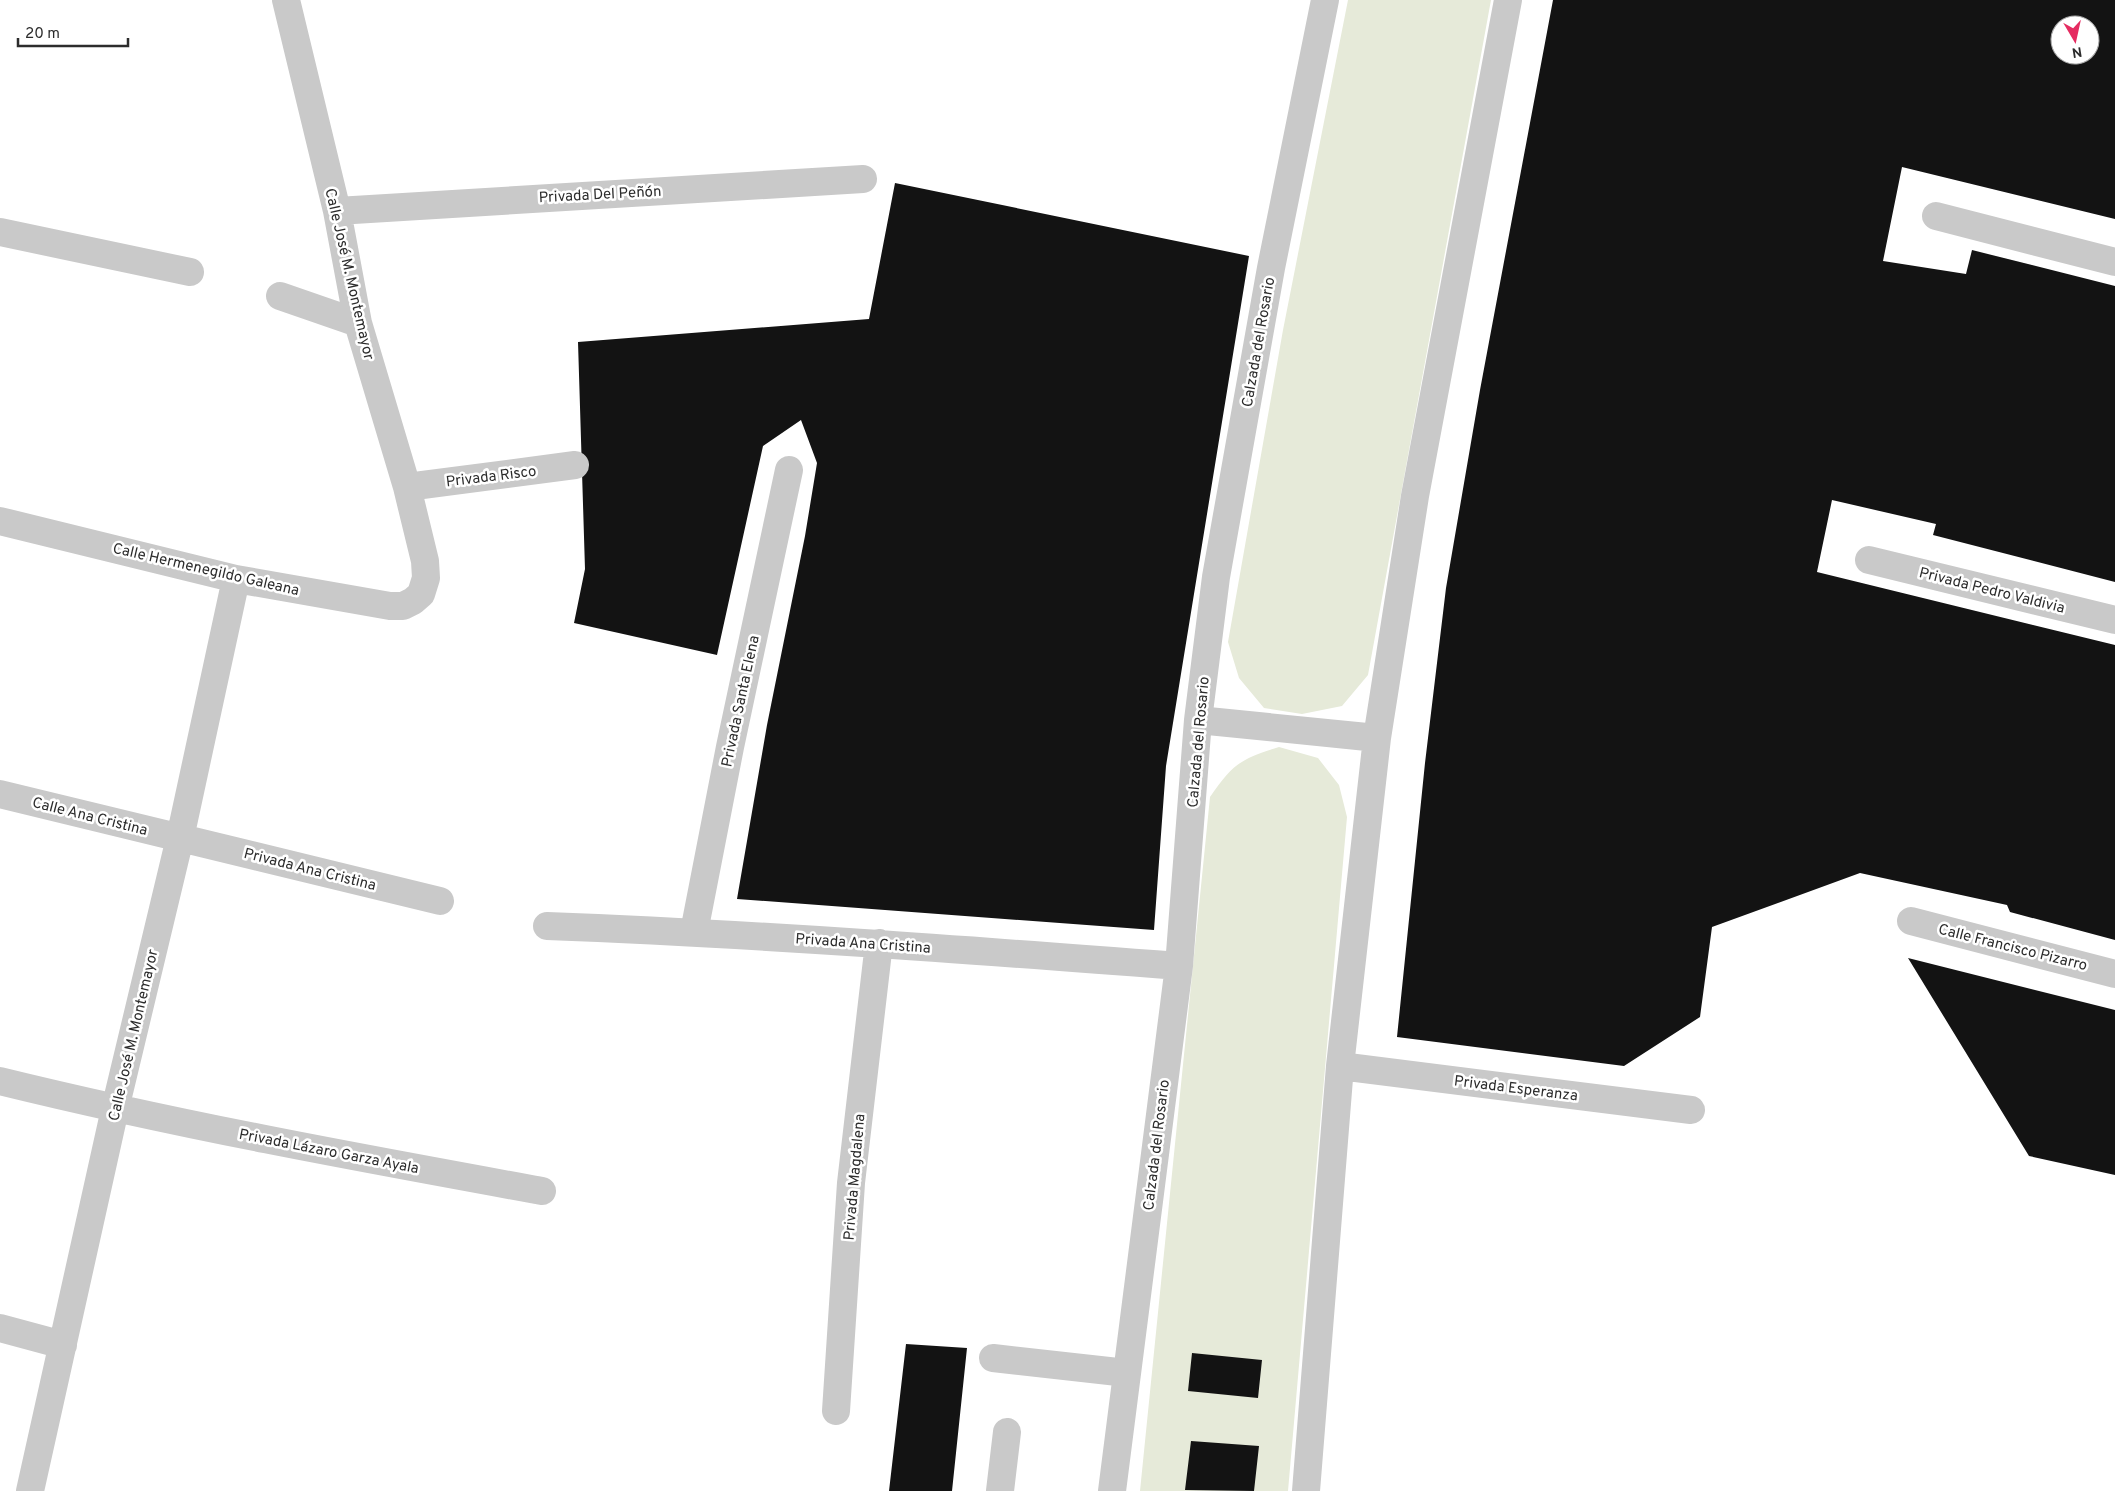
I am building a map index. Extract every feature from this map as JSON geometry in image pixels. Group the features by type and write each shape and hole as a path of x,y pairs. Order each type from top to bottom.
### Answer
{"street":[{"name":"Calle José M. Montemayor","path":"286,0 337,211 358,322 407,487 425,561 426,578 421,594 413,601"},
{"name":"Calzada del Rosario","path":"1112,1491 1179,966 1198,720 1219,558 1271,268 1325,0"},
{"path":"1306,1491 1340,1066 1377,738 1415,496 1508,0"},
{"name":"Privada Del Peñón","path":"337,211 863,179"},
{"path":"1936,216 2115,262"},
{"path":"0,232 190,272"},
{"path":"280,296 358,322"},
{"name":"Privada Risco","path":"407,487 575,466"},
{"name":"Privada Santa Elena","path":"694,932 730,747 789,470"},
{"name":"Calle Hermenegildo Galeana","path":"0,521 236,579 390,606 403,606 413,601"},
{"name":"Privada Pedro Valdivia","path":"1869,560 2115,620"},
{"name":"Calle José M. Montemayor","path":"30,1491 115,1109 180,838 236,579"},
{"path":"1198,720 1377,738"},
{"name":"Calle Ana Cristina","path":"0,794 180,838"},
{"name":"Privada Ana Cristina","path":"180,838 440,901"},
{"name":"Calle Francisco Pizarro","path":"1911,921 2115,974"},
{"name":"Privada Ana Cristina","path":"547,926 694,932 879,943 1179,966"},
{"name":"Privada Magdalena","path":"836,1411 852,1183 879,943"},
{"name":"Privada Esperanza","path":"1340,1066 1691,1110"},
{"name":"Privada Lázaro Garza Ayala","path":"0,1081 115,1109 346,1156 542,1191"},
{"path":"0,1328 63,1345"},
{"path":"993,1358 1127,1373"},
{"path":"1000,1491 1007,1432"}],"green space":[{"path":"1348,0 1491,0 1368,675 1342,706 1302,714 1264,708 1239,678 1228,642 1283,330"},
{"path":"1279,747 1318,758 1339,785 1347,817 1288,1491 1140,1491 1210,797 1225,777 1238,764 1255,755"}],"building":[{"path":"1553,0 2115,0 2115,219 1902,167 1883,261 1966,274 1972,250 2115,286 2115,582 1933,535 1936,524 1832,500 1817,572 2115,645 2115,940 2010,912 2007,905 1860,873 1712,927 1700,1017 1624,1066 1397,1037 1425,763 1446,588 1480,390"},
{"path":"895,183 1249,256 1166,766 1154,930 737,899 767,725 805,536 817,463 801,420 763,446 717,655 574,623 585,569 578,342 869,319"},
{"path":"1908,958 2115,1010 2115,1175 2029,1156"},
{"path":"906,1344 967,1348 952,1491 889,1491"},
{"path":"1192,1353 1262,1360 1258,1398 1188,1391"},
{"path":"1191,1441 1259,1446 1254,1491 1185,1490"}]}
